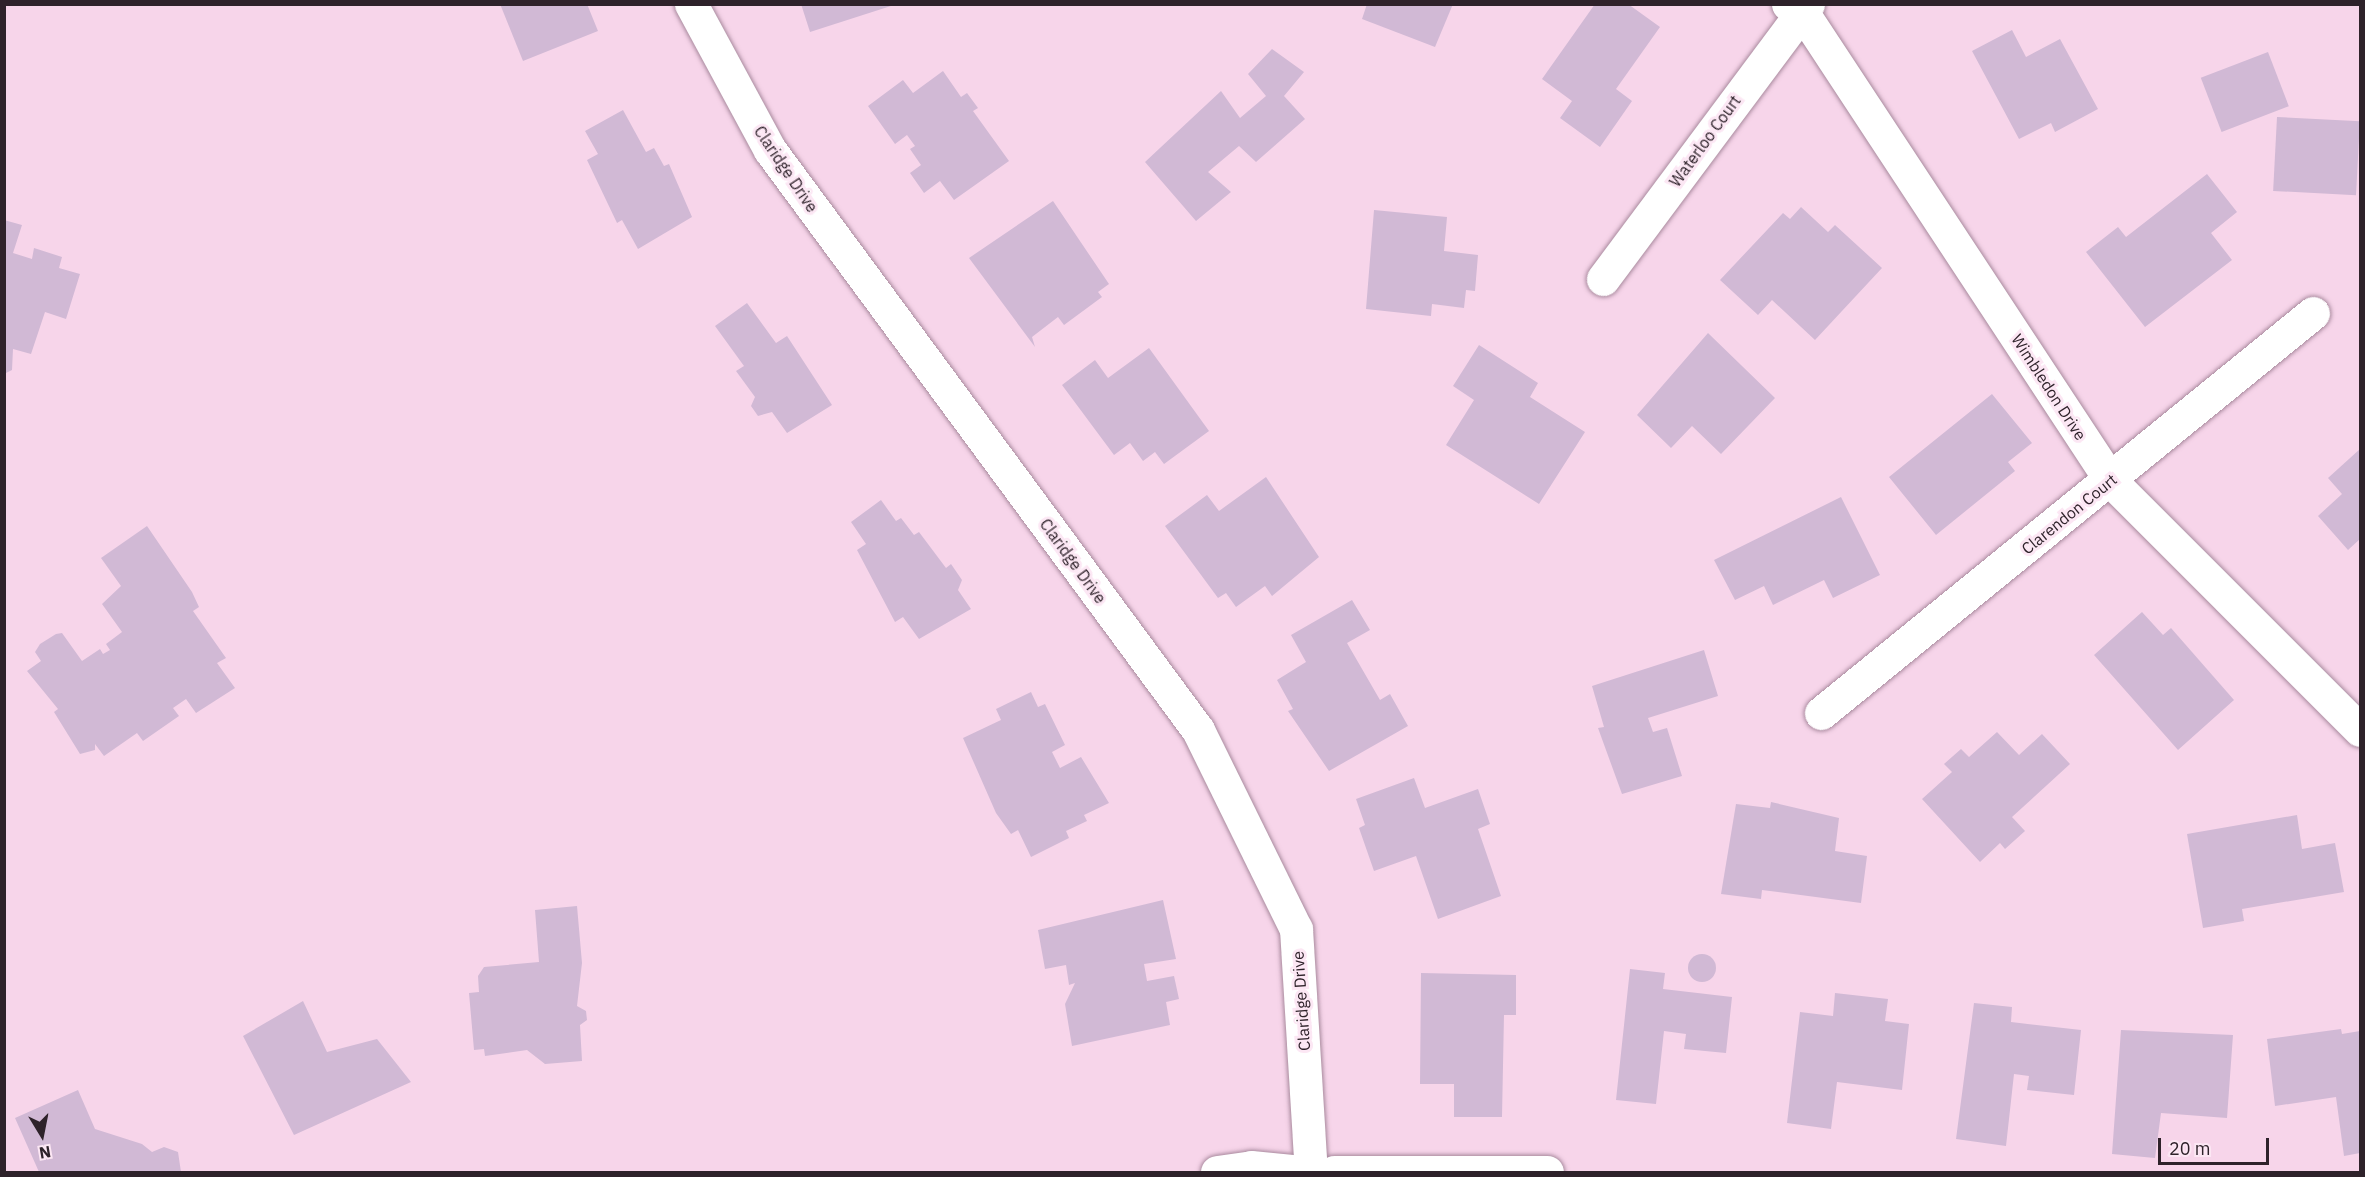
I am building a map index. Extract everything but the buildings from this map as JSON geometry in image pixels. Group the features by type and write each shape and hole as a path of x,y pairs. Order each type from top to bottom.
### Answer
{"street":[{"name":"Claridge Drive","path":"691,4 770,150 1198,730 1296,929 1311,1173"},
{"name":"Waterloo Court","path":"1603,279 1799,6"},
{"name":"Wimbledon Drive","path":"1799,6 2111,481 2361,730"},
{"name":"Clarendon Court","path":"1821,713 2111,481 2313,313"},
{"path":"1217,1173 1251,1167 1302,1173"},
{"path":"1334,1173 1547,1173"}]}
